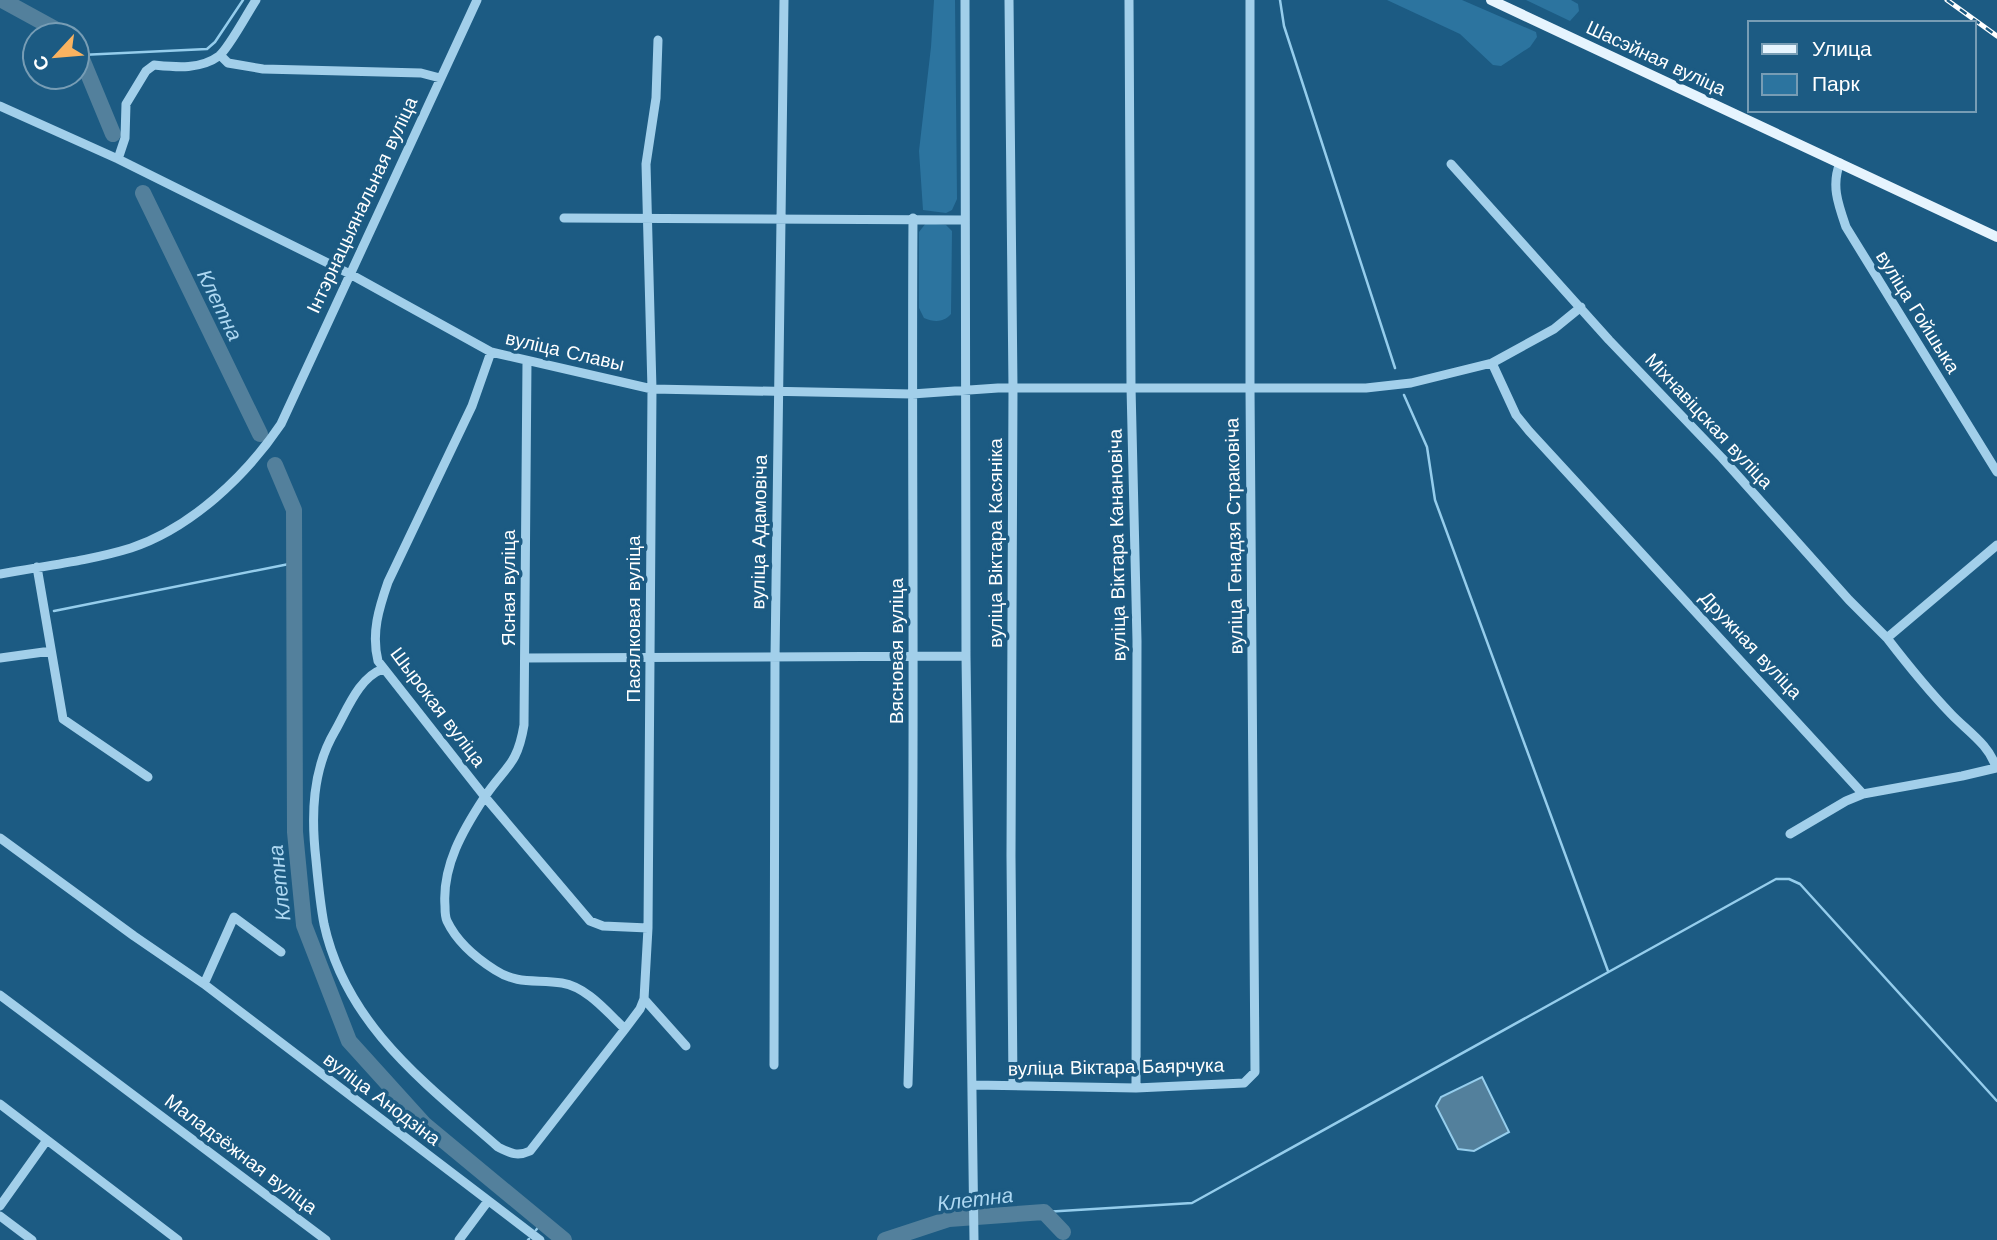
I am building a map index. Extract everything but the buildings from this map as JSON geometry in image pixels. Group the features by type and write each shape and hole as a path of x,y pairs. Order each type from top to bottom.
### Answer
{"main road":[{"name":"Шасэйная вуліца","path":"1491,0 1997,237"}],"street":[{"path":"118,159 125,138 126,104 146,71 153,65 183,67 201,64 220,55 256,0"},
{"name":"Інтэрнацыянальная вуліца","path":"0,574 133,547 165,532 201,509 234,482 256,459 281,424 477,0"},
{"name":"вуліца Адамовіча","path":"774,1065 775,658 783,0"},
{"path":"965,0 964,392 974,1240"},
{"name":"вуліца Віктара Касяніка","path":"1009,0 1013,388 1013,1085"},
{"name":"вуліца Віктара Канановіча","path":"1129,0 1130,387 1137,641 1136,1088"},
{"name":"вуліца Генадзя Страковіча","path":"1250,0 1255,1072"},
{"name":"Пасялковая вуліца","path":"383,669 368,676 326,747 315,785 313,832 324,926 337,964 357,1004 376,1032 405,1066 498,1147 521,1155 530,1151 640,1009 644,999 648,928 652,389 646,164 656,98 658,40"},
{"path":"220,55 228,63 263,69 421,73 439,78"},
{"name":"вуліца Славы","path":"0,106 118,159 350,274 491,352 652,389 912,394 1013,388 1366,388 1411,383 1492,362"},
{"name":"вуліца Гойшыка","path":"1840,163 1835,176 1835,191 1846,227 1997,472"},
{"name":"Міхнавіцская вуліца","path":"1451,164 1609,340 1722,458 1849,600 1887,638"},
{"path":"564,218 964,220"},
{"name":"Вясновая вуліца","path":"908,1084 914,657 913,218"},
{"path":"1492,362 1554,329 1581,307"},
{"name":"Шырокая вуліца","path":"491,352 472,406 388,582 374,633 375,649 383,669 483,799 590,921 603,926 648,928"},
{"name":"Ясная вуліца","path":"483,799 512,764 520,748 524,725 527,361"},
{"name":"Дружная вуліца","path":"1492,362 1516,415 1529,432 1864,794"},
{"path":"1790,834 1846,800 1864,794 1996,767 1993,756 1935,696 1887,638 1997,545"},
{"path":"37,567 63,719 148,777"},
{"path":"0,658 51,651"},
{"path":"526,658 966,656"},
{"path":"483,799 448,866 444,890 446,920 474,957 501,974 514,980 563,983 583,990 625,1029"},
{"name":"вуліца Анодзіна","path":"0,838 204,984 540,1240"},
{"path":"204,984 234,917 281,952"},
{"name":"Маладзёжная вуліца","path":"0,995 326,1240"},
{"path":"644,999 686,1046"},
{"name":"вуліца Віктара Баярчука","path":"973,1085 1136,1088 1244,1083 1255,1072"},
{"path":"0,1104 178,1240"},
{"path":"0,1206 47,1140"},
{"path":"459,1240 488,1202"},
{"path":"0,1216 32,1240"}],"green space":[{"path":"934,0 955,0 957,199 952,210 946,213 923,210 919,151"},
{"path":"1387,0 1462,0 1536,32 1537,37 1530,47 1501,66 1493,65 1460,34"},
{"path":"1526,0 1571,0 1578,4 1579,11 1570,21"},
{"path":"926,223 946,225 952,231 951,314 938,321 924,318 919,308 919,232"}],"shaded area":[{"path":"1482,1077 1509,1132 1474,1151 1458,1149 1436,1106 1441,1097"}],"waterway":[{"name":"Клетна","path":"2,0 40,21"},
{"path":"91,55 207,49 215,42 243,0"},
{"path":"1280,0 1284,26 1395,368"},
{"name":"Клетна","path":"91,81 113,134"},
{"name":"Клетна","path":"143,193 260,434"},
{"path":"1404,395 1427,447 1435,500 1608,971"},
{"name":"Клетна","path":"275,465 294,510 295,832 304,925 349,1041 425,1125 564,1240"},
{"path":"54,611 294,563"},
{"path":"1044,1212 1192,1203 1776,879 1789,879 1800,884 1997,1101"},
{"name":"Клетна","path":"885,1240 949,1219 1044,1212 1063,1232"},
{"path":"536,1230 542,1223"}],"railway":[{"path":"1947,0 1997,36"}]}
